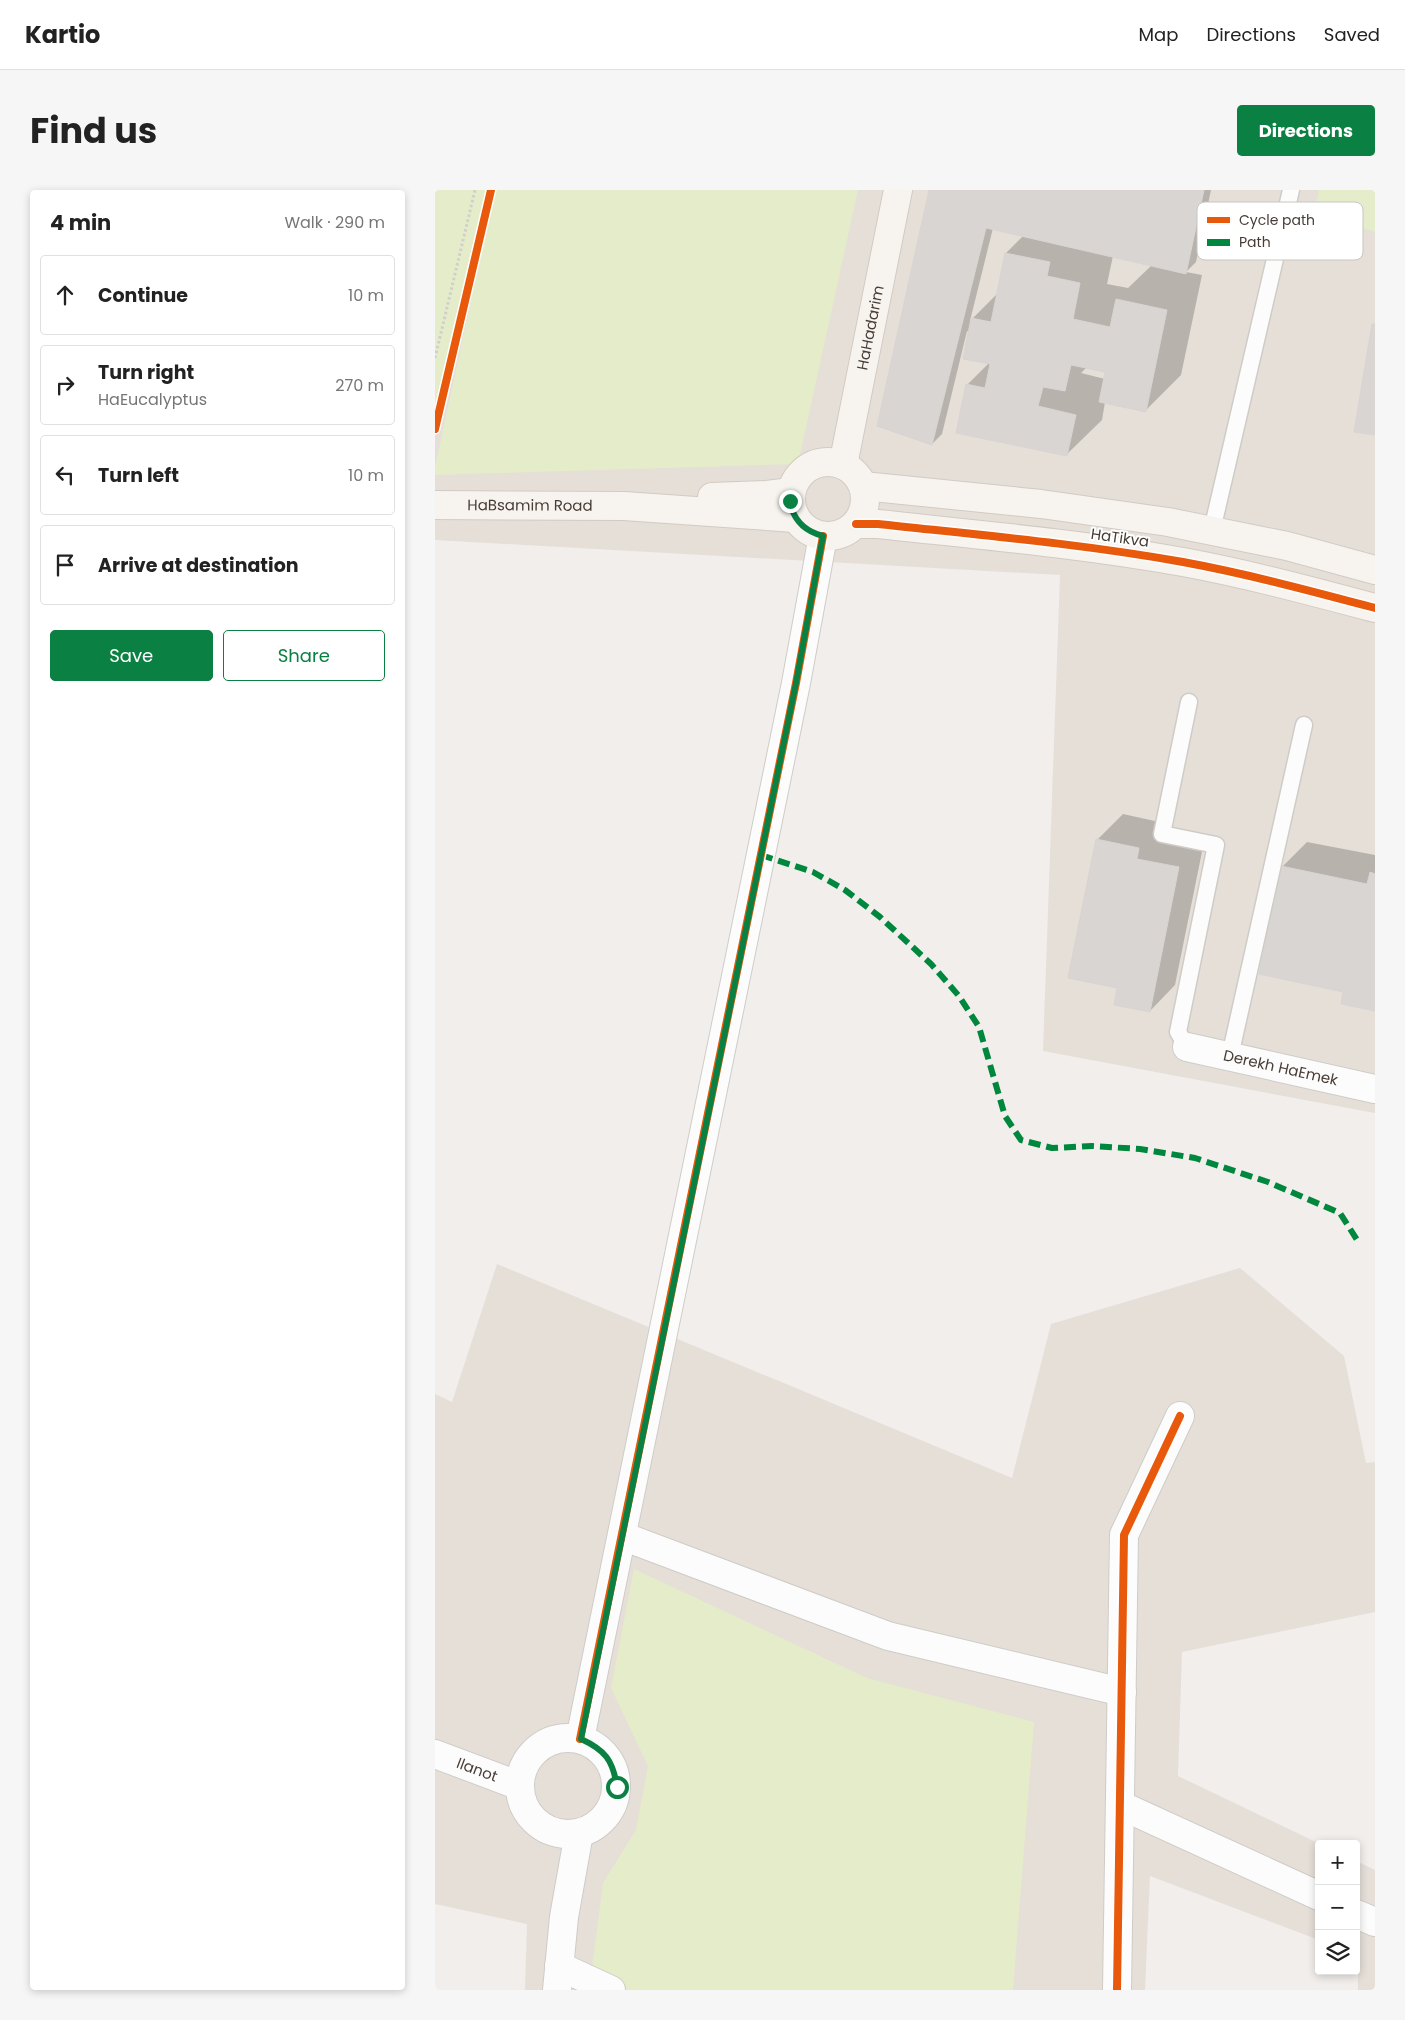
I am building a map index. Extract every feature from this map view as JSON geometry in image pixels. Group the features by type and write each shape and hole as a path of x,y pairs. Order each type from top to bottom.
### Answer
{"street":[{"name":"HaHadarim","path":"843,464 899,190"},
{"path":"827,462 843,464 858,477 863,486 865,506 862,516 846,532 835,536 823,536 812,533 803,527 791,510 791,492 795,481 801,472 810,466 827,462"},
{"name":"HaTikva","path":"863,486 1077,508 1212,530 1293,547 1375,570"},
{"name":"HaBsamim Road","path":"624,506 712,497 791,492"},
{"name":"HaBsamim Road","path":"435,504 624,506 795,518"},
{"name":"HaTikva","path":"856,524 878,524 1031,540 1158,558 1276,581 1375,608"},
{"path":"581,1739 796,683 823,536"},
{"name":"Derekh HaEmek","path":"1187,1047 1375,1089"},
{"path":"1117,1990 1124,1535 1179,1416"},
{"path":"622,1536 888,1636 1122,1692"},
{"path":"581,1739 595,1745 607,1756 615,1770 617,1787 614,1803 606,1816 594,1827 579,1833 565,1834 550,1831 538,1824 528,1813 522,1800 519,1786 522,1771 529,1758 551,1740 581,1739"},
{"name":"Ilanot","path":"435,1754 519,1786"},
{"path":"1120,1805 1315,1894"},
{"path":"579,1833 564,1917 558,1978 611,1990"},
{"path":"1360,1916 1375,1922"}],"lane":[{"path":"1212,530 1275,260"},
{"path":"1187,1047 1178,1032 1216,845 1162,834 1189,702"},
{"path":"1230,1056 1304,725"}],"path":[{"path":"435,358 475,190"}],"shaded area":[{"path":"435,190 1375,190 1375,1113 1043,1051 1060,575 435,540"},
{"path":"497,1264 1012,1478 1051,1324 1240,1268 1344,1356 1366,1463 1375,1462 1375,1612 1182,1652 1178,1776 1315,1842 1315,1938 1150,1876 1145,1990 525,1990 527,1924 435,1904 435,1394 452,1402"},
{"path":"1360,1863 1375,1870 1375,1990 1358,1990 1358,1975 1360,1975"}],"green space":[{"path":"435,190 489,190 435,439"},
{"path":"495,190 858,190 798,464 435,475 435,467"},
{"path":"1319,190 1375,190 1375,232 1363,228 1363,202 1316,202"},
{"path":"634,1569 867,1678 1034,1722 1013,1990 589,1990 603,1883 636,1830 648,1766 611,1688"}],"building":[{"path":"929,190 1204,190 1201,202 1197,202 1197,223 1186,274 986,228 932,445 877,426"},
{"path":"1005,253 1050,262 1047,276 1080,283 1073,319 1110,327 1116,299 1167,310 1146,412 1099,402 1105,372 1071,365 1065,391 1043,387 1038,406 1076,415 1067,456 956,433 966,384 985,388 990,364 963,359 971,318 991,322"},
{"path":"1372,324 1375,324 1375,435 1354,432"},
{"path":"1096,839 1139,848 1137,859 1179,867 1150,1012 1114,1005 1117,988 1068,978"},
{"path":"1281,866 1367,884 1370,872 1375,874 1375,1011 1341,1004 1343,992 1259,974"}],"marked path":[{"path":"761,855 813,872 845,890 880,917 931,964 959,996 979,1027 1005,1116 1021,1140 1052,1148 1092,1146 1140,1149 1195,1158 1268,1182 1340,1213 1359,1243"}],"cycle path":[{"path":"435,429 491,190"},
{"path":"856,524 878,524 993,536 1183,562 1279,583 1375,608"},
{"path":"580,1739 796,683 823,536"},
{"path":"1117,1990 1124,1535 1180,1416"}],"route":[{"path":"617,1787 615,1770 607,1756 595,1745 581,1739 796,683 823,536 812,533 803,527 795,518 791,510 790,501"}]}
